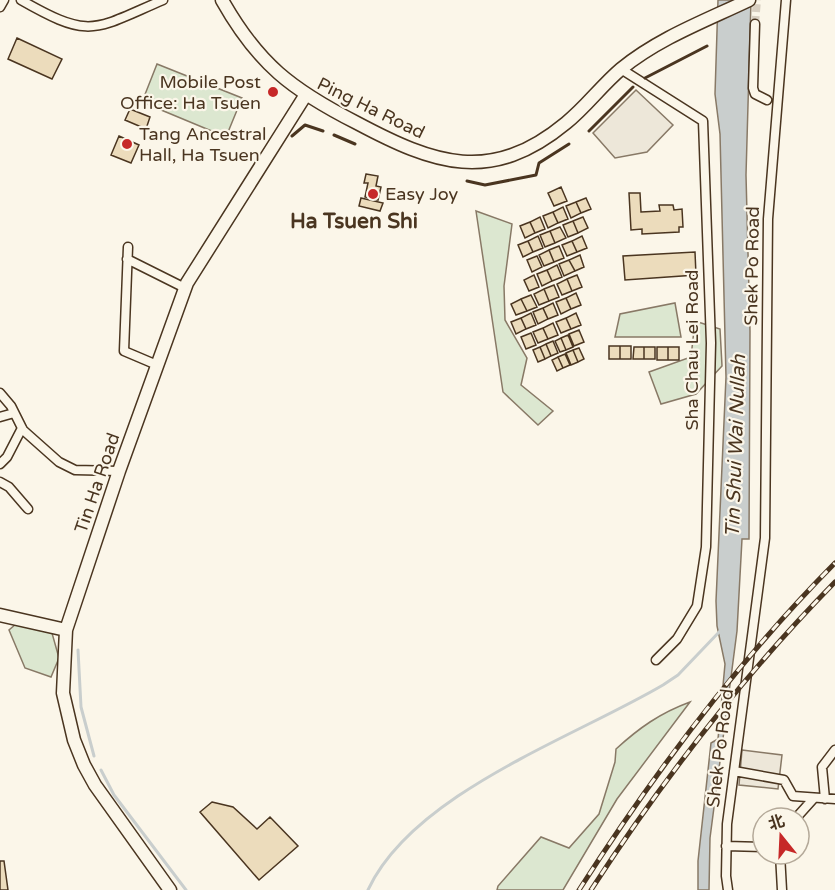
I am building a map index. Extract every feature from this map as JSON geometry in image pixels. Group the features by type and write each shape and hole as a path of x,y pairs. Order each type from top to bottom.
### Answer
{"street":[{"path":"0,7 4,0"},
{"path":"21,0 59,21 85,27 110,23 163,0"},
{"name":"Ping Ha Road","path":"222,0 259,55 304,96 416,151 452,162 471,164 490,162 539,142 567,122 621,69 651,47 748,0"},
{"name":"Shek Po Road","path":"728,890 726,846 765,538 768,219 786,0"},
{"path":"755,24 753,88 759,97 767,99"},
{"name":"Sha Chau Lei Road","path":"621,69 703,121 711,343 706,547 697,606 677,639 656,660"},
{"name":"Tin Ha Road","path":"170,890 95,785 74,740 63,693 66,630 119,471 185,288 205,250 304,96"},
{"path":"128,247 124,351 157,365"},
{"path":"127,259 185,288"},
{"path":"0,393 22,428 59,462 75,470 119,471"},
{"path":"0,417 14,413"},
{"path":"0,464 7,457 15,435 22,428"},
{"path":"0,482 9,487 28,510"},
{"path":"0,615 66,630"},
{"path":"734,771 777,777 784,780 793,796 830,799 822,767 835,750"},
{"path":"807,806 814,798"},
{"path":"726,846 751,847"},
{"path":"781,866 782,890"}],"green space":[{"path":"157,64 242,98 226,137 142,102"},
{"path":"476,211 512,224 504,286 505,320 527,358 521,385 553,411 538,425 503,392"},
{"path":"675,303 681,337 615,337 620,314"},
{"path":"695,321 720,329 722,366 696,394 661,404 649,372 691,357"},
{"path":"16,624 52,633 59,658 51,677 25,668 9,630"},
{"path":"690,702 617,799 563,890 497,890 541,837 569,848 599,814 615,762 616,749 650,722"}],"shaded area":[{"path":"636,90 673,125 647,152 615,158 593,133"},
{"path":"742,750 782,755 778,789 739,785"}],"water":[{"name":"Tin Shui Wai Nullah","path":"718,0 751,0 746,175 750,331 749,539 742,539 737,631 710,838 709,890 698,890 698,861 711,743 718,739 725,664 717,626 716,601 726,377 720,134 715,94"}],"building":[{"path":"17,38 62,59 52,79 8,59"},
{"path":"130,109 150,117 146,129 125,120"},
{"path":"119,136 139,145 131,163 111,155"},
{"path":"366,174 378,176 376,186 381,187 378,200 365,197 368,183 364,183"},
{"path":"561,187 567,201 554,206 548,193"},
{"path":"629,193 640,193 641,212 660,211 659,205 673,205 674,210 682,209 683,227 679,227 679,232 642,234 642,229 631,230"},
{"path":"361,198 383,203 380,211 359,206"},
{"path":"586,198 591,209 581,213 576,202"},
{"path":"576,202 581,213 571,218 566,206"},
{"path":"563,207 568,219 558,223 553,212"},
{"path":"553,212 558,223 548,228 543,216"},
{"path":"540,217 545,229 535,233 530,222"},
{"path":"583,217 588,228 578,233 573,221"},
{"path":"573,221 578,233 568,237 563,225"},
{"path":"530,222 535,233 525,238 520,226"},
{"path":"560,227 566,238 555,243 550,231"},
{"path":"550,231 555,243 545,247 540,235"},
{"path":"538,236 543,248 533,252 528,241"},
{"path":"582,236 587,248 577,252 572,241"},
{"path":"528,241 533,252 523,257 518,245"},
{"path":"572,241 577,252 567,256 562,245"},
{"path":"559,246 564,258 554,262 549,250"},
{"path":"549,250 554,262 544,266 539,255"},
{"path":"695,252 696,275 625,280 623,256"},
{"path":"580,255 584,267 575,271 569,260"},
{"path":"537,256 542,267 532,272 527,260"},
{"path":"569,260 575,271 564,276 559,264"},
{"path":"557,265 562,277 552,281 547,270"},
{"path":"547,270 552,281 542,286 537,274"},
{"path":"534,275 539,287 529,291 524,280"},
{"path":"577,275 582,287 572,291 567,279"},
{"path":"567,279 572,291 562,295 557,284"},
{"path":"554,285 559,297 549,301 544,289"},
{"path":"544,289 549,301 539,305 534,294"},
{"path":"576,293 581,305 571,309 566,298"},
{"path":"531,295 537,307 527,311 521,299"},
{"path":"566,298 571,309 561,314 556,302"},
{"path":"521,299 527,311 516,315 511,304"},
{"path":"553,303 558,315 548,319 543,308"},
{"path":"543,308 548,319 538,324 533,312"},
{"path":"531,313 536,325 526,329 521,318"},
{"path":"576,313 581,325 571,329 566,318"},
{"path":"521,318 526,329 516,334 511,322"},
{"path":"566,318 571,329 561,333 556,322"},
{"path":"553,323 558,335 548,339 543,328"},
{"path":"543,328 548,339 538,343 533,332"},
{"path":"579,330 584,342 574,346 569,334"},
{"path":"531,333 536,345 526,349 521,337"},
{"path":"568,335 573,347 566,350 561,338"},
{"path":"561,338 566,350 560,352 555,341"},
{"path":"553,341 558,353 551,356 546,344"},
{"path":"546,344 551,356 545,359 540,347"},
{"path":"609,346 620,346 620,359 609,359"},
{"path":"620,346 631,346 631,359 620,359"},
{"path":"540,347 545,359 538,362 533,350"},
{"path":"634,347 644,347 644,359 633,359"},
{"path":"644,347 655,347 655,359 644,359"},
{"path":"657,347 668,347 668,360 657,360"},
{"path":"668,347 679,347 679,360 668,360"},
{"path":"579,348 584,359 578,362 573,350"},
{"path":"573,350 578,362 571,365 566,353"},
{"path":"565,354 570,365 563,368 558,357"},
{"path":"558,357 563,368 557,371 552,360"},
{"path":"212,802 233,807 257,829 270,817 298,846 259,880 200,812"},
{"path":"0,861 4,861 8,890 0,890"}],"waterway":[{"path":"368,890 390,856 420,824 457,796 499,771 663,685 678,675 721,630"},
{"path":"78,650 81,707 94,756"},
{"path":"101,770 114,795 186,890"}],"tunnel":[{"path":"755,24 757,0"}],"railway":[{"path":"579,890 637,803 698,720 764,639 835,563"},
{"path":"591,890 647,808 736,691 835,582"}],"wall":[{"path":"645,78 707,46"},
{"path":"589,131 633,87"},
{"path":"292,136 305,125 323,131"},
{"path":"334,135 355,144"},
{"path":"467,181 485,185 536,175 539,163 569,144"}],"place":[{"name":"Mobile Post Office: Ha Tsuen","path":"273,92"},
{"name":"Tang Ancestral Hall, Ha Tsuen","path":"127,144"},
{"name":"Easy Joy","path":"373,194"}],"district":[{"name":"Ha Tsuen Shi","path":"354,221"}]}
